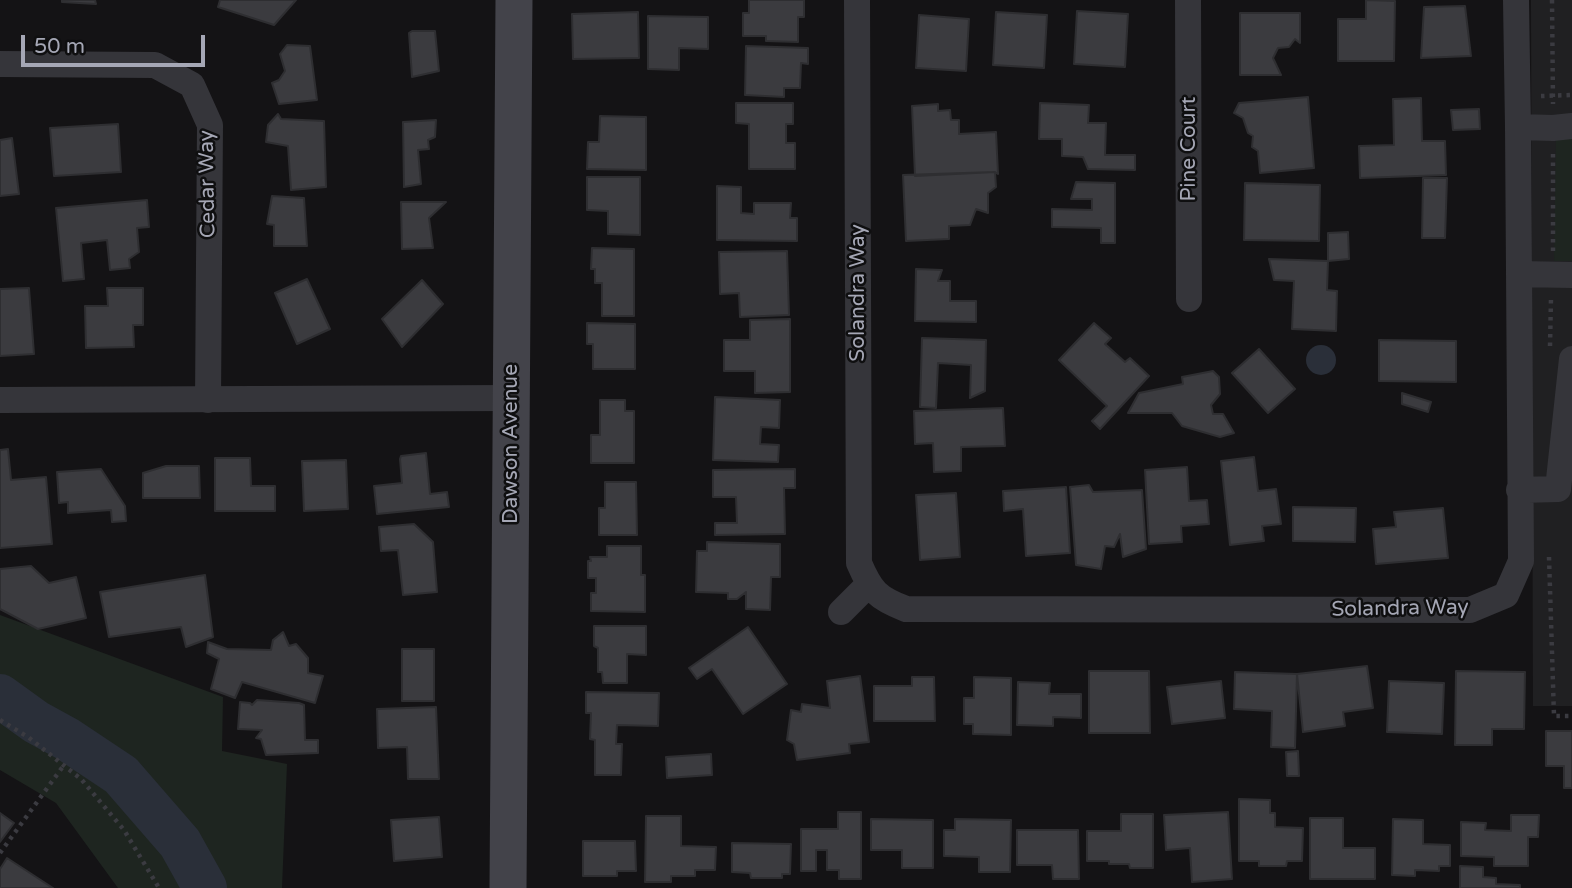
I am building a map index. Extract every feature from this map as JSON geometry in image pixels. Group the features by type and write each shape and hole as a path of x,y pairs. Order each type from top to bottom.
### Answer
{"main road":[{"name":"Dawson Avenue","path":"508,888 514,0"}],"street":[{"name":"Solandra Way","path":"858,0 859,563 868,585 886,601 906,609 1470,611 1506,595 1521,561 1516,0"},
{"name":"Pine Court","path":"1188,0 1189,299"},
{"name":"Cedar Way","path":"0,64 155,65 192,85 210,125 208,400"},
{"path":"1518,127 1563,127"},
{"path":"1519,274 1562,275"},
{"path":"1519,490 1558,489 1561,357"},
{"path":"0,400 512,398"},
{"path":"841,612 868,585"}],"path":[{"path":"1552,0 1563,127 1561,357"},
{"path":"1548,551 1554,716 1572,716"},
{"path":"0,720 28,737 81,779 124,830 159,888"},
{"path":"0,853 64,765"}],"shaded area":[{"path":"1531,0 1572,0 1572,706 1533,706"},
{"path":"1556,135 1572,136 1572,261 1554,261"},
{"path":"1321,345 1332,349 1336,360 1332,371 1321,375 1310,371 1306,360 1310,349"},
{"path":"0,615 223,697 222,751 287,764 282,888 118,888 56,803 0,770"}],"building":[{"path":"95,0 96,4 62,2"},
{"path":"220,0 296,0 274,25 218,7"},
{"path":"749,0 804,0 804,17 798,17 798,42 766,41 766,36 743,36 743,13 749,13"},
{"path":"1366,0 1395,1 1394,61 1338,61 1338,19 1366,19"},
{"path":"1465,6 1471,56 1421,58 1424,7"},
{"path":"1077,11 1128,14 1125,67 1074,64"},
{"path":"638,12 639,58 573,59 572,14"},
{"path":"996,12 1047,15 1044,68 993,65"},
{"path":"1240,13 1300,13 1300,43 1295,39 1289,47 1278,48 1273,58 1281,75 1240,75"},
{"path":"919,15 969,19 966,71 916,68"},
{"path":"648,16 708,17 708,49 679,48 679,70 648,69"},
{"path":"435,31 439,71 412,77 409,33"},
{"path":"287,45 310,46 317,100 279,104 272,83 279,80 285,71 280,54"},
{"path":"746,46 808,48 808,64 801,63 800,88 784,88 784,97 745,95"},
{"path":"1308,97 1314,168 1260,173 1258,151 1252,147 1253,136 1248,133 1243,118 1234,113 1239,103"},
{"path":"1421,98 1422,141 1445,141 1446,175 1360,178 1359,146 1394,145 1393,99"},
{"path":"736,103 793,103 793,124 786,124 786,143 795,143 795,169 749,169 749,124 736,123"},
{"path":"1040,103 1089,105 1088,123 1106,123 1105,155 1135,155 1135,170 1088,169 1083,157 1062,156 1062,139 1039,139"},
{"path":"938,104 938,111 950,110 951,120 959,120 959,134 996,132 998,174 915,176 912,106"},
{"path":"1479,109 1480,129 1453,130 1451,110"},
{"path":"278,114 281,119 324,121 326,187 291,190 288,146 266,142 268,125"},
{"path":"600,116 646,117 646,170 587,169 588,142 599,142"},
{"path":"436,120 435,137 428,140 429,149 418,150 421,184 404,187 403,122"},
{"path":"118,124 121,172 54,176 50,128"},
{"path":"12,138 19,194 0,196 0,140"},
{"path":"995,172 996,187 988,193 988,213 976,209 970,225 949,226 949,239 906,241 903,175"},
{"path":"587,177 640,177 640,235 608,234 608,211 587,210"},
{"path":"1423,178 1447,178 1445,238 1422,238"},
{"path":"1076,182 1115,183 1115,243 1101,243 1101,228 1052,227 1052,209 1092,210 1092,199 1071,199"},
{"path":"1245,183 1320,185 1319,241 1244,240"},
{"path":"717,186 741,187 741,213 754,214 754,203 791,203 790,218 797,218 797,241 717,240"},
{"path":"272,196 304,198 307,246 274,246 274,225 267,224"},
{"path":"147,200 149,227 137,228 139,252 129,259 130,268 110,270 107,240 81,243 84,279 63,281 56,208"},
{"path":"401,202 446,202 429,218 433,248 402,249"},
{"path":"1348,232 1349,259 1328,261 1328,233"},
{"path":"592,248 634,249 634,316 602,316 602,283 595,283 595,269 591,269"},
{"path":"787,251 789,315 740,317 739,293 720,294 719,252"},
{"path":"1269,259 1328,261 1327,290 1337,291 1336,331 1292,329 1294,281 1274,280"},
{"path":"916,269 942,270 938,281 950,281 950,301 976,301 976,322 915,321"},
{"path":"307,279 330,329 297,344 275,293"},
{"path":"422,280 443,304 402,347 382,319"},
{"path":"29,288 34,354 0,356 0,289"},
{"path":"107,288 143,288 143,325 133,325 134,347 86,348 85,306 108,306"},
{"path":"790,319 790,392 755,393 755,371 724,371 724,340 750,340 750,320"},
{"path":"587,323 635,324 635,369 593,369 593,344 587,344"},
{"path":"1094,323 1111,338 1105,344 1125,362 1130,358 1149,376 1100,429 1092,421 1107,406 1059,360"},
{"path":"922,338 986,340 985,391 970,398 971,365 938,363 936,408 920,407"},
{"path":"1379,340 1456,341 1456,382 1379,381"},
{"path":"1259,349 1295,389 1268,413 1232,373"},
{"path":"1213,371 1219,377 1220,394 1211,405 1213,414 1223,414 1234,433 1220,437 1182,426 1172,413 1128,413 1139,393 1183,384 1182,377"},
{"path":"1402,393 1431,402 1428,412 1402,404"},
{"path":"715,397 780,400 779,428 761,427 760,444 779,445 778,462 713,460"},
{"path":"600,400 625,400 625,411 634,411 634,463 591,463 591,435 600,435"},
{"path":"1003,408 1005,446 961,447 961,471 934,472 933,443 915,444 914,411"},
{"path":"8,449 11,480 46,477 52,544 0,548 0,450"},
{"path":"426,453 430,494 447,492 449,507 377,514 374,486 402,483 401,456"},
{"path":"1254,457 1258,491 1276,489 1281,524 1262,526 1264,541 1230,545 1221,461"},
{"path":"215,458 250,458 251,486 275,486 275,511 215,511"},
{"path":"346,460 348,509 304,511 302,461"},
{"path":"166,466 199,466 200,498 143,498 143,473"},
{"path":"1187,467 1189,501 1207,500 1209,524 1181,526 1182,542 1149,544 1145,470"},
{"path":"101,469 125,506 126,521 112,522 111,510 68,513 68,502 59,503 57,472"},
{"path":"795,469 795,488 784,488 785,534 715,535 715,523 737,523 736,497 713,497 713,470"},
{"path":"605,482 636,482 637,535 599,535 599,508 605,508"},
{"path":"1089,485 1093,492 1142,490 1146,549 1123,557 1120,534 1114,547 1105,546 1101,569 1076,565 1070,487"},
{"path":"1066,487 1070,553 1026,556 1023,509 1004,511 1003,491"},
{"path":"956,493 960,557 920,560 916,495"},
{"path":"1293,507 1356,508 1355,542 1293,541"},
{"path":"1443,508 1448,558 1376,564 1373,529 1396,527 1394,512"},
{"path":"414,524 433,542 437,592 403,595 398,550 381,551 379,527"},
{"path":"707,542 780,544 780,577 771,577 770,610 746,609 746,592 737,599 728,599 728,593 696,592 697,551 707,551"},
{"path":"607,546 641,546 641,575 645,575 645,612 591,611 591,593 596,593 596,578 588,578 588,561 591,561 590,557 607,557"},
{"path":"31,566 49,583 76,577 86,618 38,629 0,609 0,569"},
{"path":"205,575 213,637 186,647 181,627 109,637 100,592"},
{"path":"594,626 646,626 646,655 627,654 627,683 603,683 602,672 598,672"},
{"path":"748,627 787,684 743,714 712,669 697,679 689,668"},
{"path":"283,632 289,646 296,644 308,658 308,673 323,676 315,703 242,682 235,698 211,689 219,659 207,653 208,642 227,649 271,650 273,640"},
{"path":"402,649 434,649 434,701 402,701"},
{"path":"1367,666 1373,708 1343,712 1345,726 1303,732 1297,674"},
{"path":"1089,671 1149,671 1150,733 1089,733"},
{"path":"1456,671 1525,672 1524,729 1492,729 1492,745 1455,745"},
{"path":"1235,672 1297,674 1295,748 1271,747 1272,711 1234,709"},
{"path":"860,676 869,742 849,744 850,753 797,760 794,744 787,740 791,710 801,712 802,704 830,708 827,681"},
{"path":"912,677 934,677 935,721 874,721 874,686 912,686"},
{"path":"974,677 1011,678 1011,735 973,734 973,724 964,724 964,698 974,698"},
{"path":"1221,681 1225,718 1172,724 1167,687"},
{"path":"1389,681 1444,683 1442,734 1387,732"},
{"path":"1018,682 1050,683 1049,694 1081,694 1081,718 1053,717 1053,726 1017,725"},
{"path":"586,692 659,693 658,726 617,725 616,744 622,744 621,775 595,775 595,740 590,739 591,713 586,713"},
{"path":"257,700 304,705 305,740 318,740 318,753 266,755 261,739 256,738 262,730 238,729 240,702 252,705"},
{"path":"436,707 439,779 408,779 407,747 378,748 377,709"},
{"path":"1546,731 1572,731 1572,788 1564,788 1564,766 1546,766"},
{"path":"1298,751 1299,776 1287,776 1286,752"},
{"path":"711,754 712,775 667,778 666,757"},
{"path":"1239,799 1270,800 1270,813 1275,813 1275,827 1303,828 1302,861 1287,861 1286,866 1259,866 1259,861 1239,861"},
{"path":"838,812 861,812 861,879 839,879 839,870 827,870 827,850 816,850 816,871 801,871 801,829 838,829"},
{"path":"1228,812 1232,879 1192,882 1190,848 1166,850 1164,815"},
{"path":"0,813 14,823 0,842"},
{"path":"1121,814 1153,814 1153,868 1130,868 1129,864 1087,861 1087,831 1121,831"},
{"path":"1511,815 1539,815 1538,837 1528,837 1528,866 1494,866 1494,857 1461,856 1461,822 1486,823 1485,830 1511,831"},
{"path":"646,816 681,816 681,846 716,847 715,870 695,870 695,876 671,876 671,882 645,882"},
{"path":"439,817 442,857 394,861 391,820"},
{"path":"1310,818 1343,818 1343,848 1375,848 1375,879 1310,879"},
{"path":"871,819 933,820 933,868 902,868 902,850 871,850"},
{"path":"955,819 1011,820 1010,872 979,872 979,857 944,856 944,830 955,830"},
{"path":"1393,819 1423,820 1423,844 1450,845 1450,866 1439,866 1439,871 1415,870 1415,876 1392,875"},
{"path":"1017,830 1078,830 1079,879 1053,879 1052,865 1017,865"},
{"path":"583,841 635,841 636,871 617,871 617,876 583,876"},
{"path":"732,843 791,844 790,874 782,874 782,878 751,878 750,873 732,872"},
{"path":"7,858 53,888 0,888 0,869"},
{"path":"1460,866 1483,867 1483,877 1496,878 1496,884 1520,885 1520,888 1460,888"}],"waterway":[{"path":"0,696 121,775 180,843 205,888"}]}
